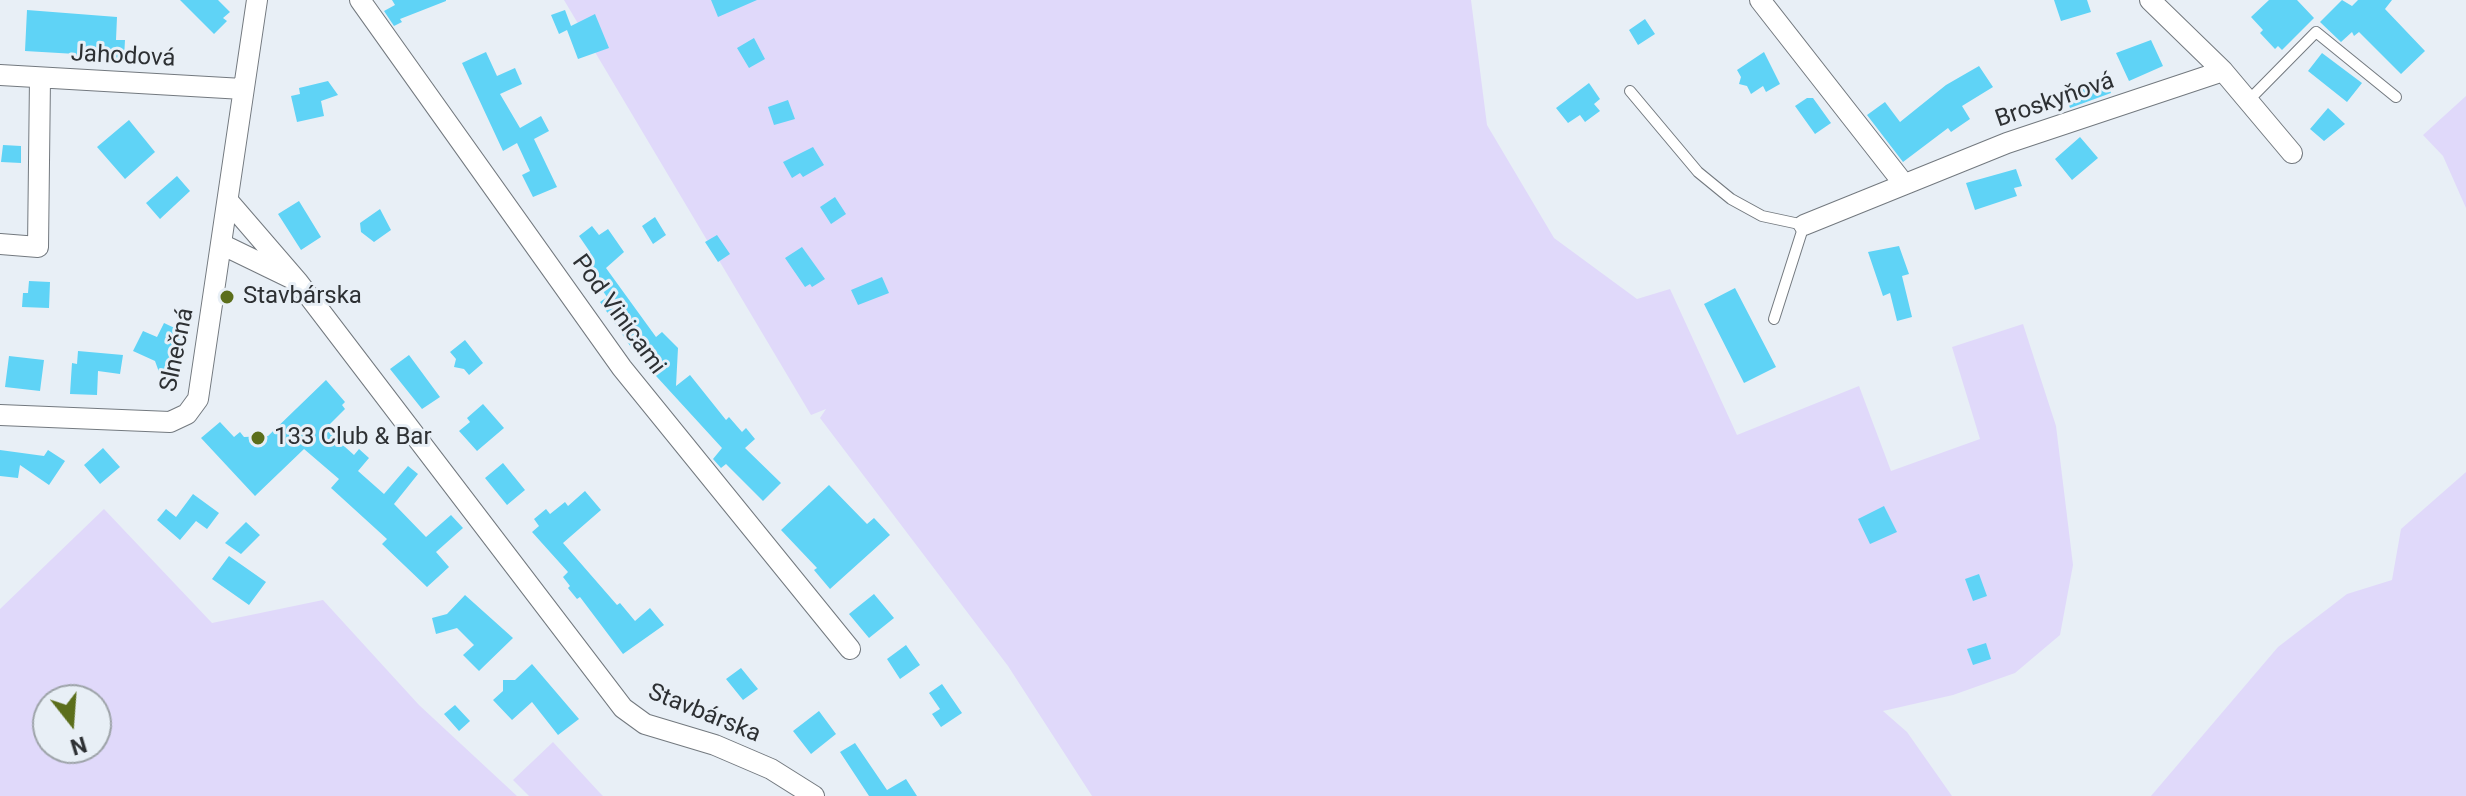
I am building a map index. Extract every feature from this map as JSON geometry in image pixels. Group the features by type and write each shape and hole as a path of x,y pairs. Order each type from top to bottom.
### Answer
{"street":[{"path":"229,202 257,0"},
{"name":"Pod Vinicami","path":"360,0 622,368 850,649"},
{"path":"1760,0 1904,184"},
{"path":"2150,0 2223,71 2292,153"},
{"name":"Broskyňová","path":"1804,225 2007,143 2223,71"},
{"name":"Jahodová","path":"0,75 243,89"},
{"path":"0,244 38,247 40,78"},
{"name":"Slnečná","path":"0,415 148,424 170,422 187,414 198,399 229,202"},
{"name":"Stavbárska","path":"229,202 298,282 623,708 645,724 715,745 771,769 814,796"},
{"name":"Stavbárska","path":"223,245 298,282"}],"lane":[{"path":"2248,101 2316,32 2396,97"},
{"path":"1630,91 1698,172 1731,199 1762,216 1804,225 1774,319"}],"shaded area":[{"path":"564,0 1471,0 1487,125 1554,238 1637,299 1670,289 1737,435 1859,386 1891,471 1980,439 1952,347 2023,324 2056,426 2073,565 2060,635 2015,673 1953,695 1883,711 1907,732 1952,796 1092,796 1008,666 820,418 826,409 811,415"},
{"path":"2466,96 2466,208 2443,156 2423,135"},
{"path":"2466,472 2466,796 2151,796 2278,647 2347,594 2392,580 2401,529"},
{"path":"104,509 212,623 323,600 419,705 517,796 0,796 0,609"},
{"path":"553,742 603,796 529,796 513,780"}],"building":[{"path":"180,0 218,0 230,12 223,18 227,21 214,34"},
{"path":"392,0 446,1 400,19 402,22 394,26 384,11 395,5"},
{"path":"711,0 757,0 718,17"},
{"path":"2054,0 2087,0 2091,12 2061,21"},
{"path":"2269,0 2297,0 2314,18 2282,50 2278,46 2275,49 2251,17"},
{"path":"2342,0 2352,6 2358,0 2392,0 2385,9 2425,51 2401,74 2359,32 2354,36 2352,32 2341,42 2320,22"},
{"path":"27,10 117,17 116,40 125,40 124,58 90,56 90,60 76,60 76,54 25,51"},
{"path":"565,10 571,26 595,14 609,48 578,59 567,30 559,34 551,15"},
{"path":"1645,19 1655,34 1638,45 1629,30"},
{"path":"754,38 765,59 749,68 737,48"},
{"path":"2151,40 2163,66 2129,81 2116,53"},
{"path":"486,52 497,76 515,68 522,84 500,94 520,128 541,116 549,131 534,139 557,187 533,197 522,175 530,171 517,143 503,151 462,63"},
{"path":"1764,52 1780,84 1766,92 1763,86 1751,94 1747,86 1739,84 1741,77 1737,70"},
{"path":"2322,53 2362,83 2347,102 2308,71"},
{"path":"1979,66 1993,87 1962,106 1970,119 1951,132 1948,128 1903,162 1867,115 1885,102 1900,122 1946,85"},
{"path":"328,81 338,95 321,101 324,116 297,122 291,96 300,94 299,88"},
{"path":"2107,81 2111,93 2070,108 2065,95"},
{"path":"1589,83 1600,99 1594,104 1600,111 1585,122 1580,115 1568,123 1556,108"},
{"path":"1807,98 1813,98 1831,123 1815,134 1795,106"},
{"path":"788,100 795,119 774,125 768,107"},
{"path":"2328,108 2345,124 2324,141 2310,129"},
{"path":"129,120 155,152 125,179 97,147"},
{"path":"2080,137 2098,158 2072,180 2055,159"},
{"path":"3,145 21,146 21,163 1,162"},
{"path":"813,147 824,165 803,177 800,173 792,178 783,162"},
{"path":"2016,169 2022,186 2014,188 2017,196 1975,210 1966,183"},
{"path":"177,176 190,191 160,219 146,203"},
{"path":"835,197 846,214 831,224 820,207"},
{"path":"299,201 321,237 301,250 278,214"},
{"path":"380,209 391,230 374,242 361,232 360,223"},
{"path":"655,217 666,235 653,244 642,226"},
{"path":"592,226 599,235 608,229 624,252 606,268 656,337 662,332 678,348 676,386 690,375 726,420 729,417 742,432 746,428 755,439 745,448 781,483 763,501 726,464 721,468 713,459 722,448 635,353 600,302 607,297 581,259 590,252 579,236"},
{"path":"717,235 730,254 718,262 705,242"},
{"path":"1899,246 1909,274 1902,276 1912,317 1897,321 1890,293 1883,296 1868,252"},
{"path":"802,247 825,279 812,287 810,284 805,287 785,258"},
{"path":"882,277 889,293 858,305 851,290"},
{"path":"29,281 50,282 49,308 22,307 23,293 28,293"},
{"path":"1735,288 1776,367 1744,383 1704,304"},
{"path":"164,323 183,332 174,352 178,364 159,372 155,361 133,351 143,331 157,337"},
{"path":"465,340 483,363 469,375 464,369 454,367 456,359 450,352"},
{"path":"78,351 123,355 120,374 98,371 97,395 70,394 72,363 77,364"},
{"path":"409,355 440,397 422,409 390,369"},
{"path":"9,356 44,360 40,391 5,387"},
{"path":"326,380 345,402 342,405 345,409 325,429 354,455 359,449 369,458 358,471 384,494 408,466 418,474 394,504 426,537 451,515 463,528 436,552 449,567 427,587 382,544 387,539 331,488 339,479 304,449 255,496 201,438 220,422 234,437 240,432 244,437 268,436"},
{"path":"483,404 504,428 477,451 459,431 470,422 467,418"},
{"path":"103,448 120,467 100,484 84,465"},
{"path":"0,450 44,456 48,450 65,461 49,485 20,465 18,478 0,476"},
{"path":"503,463 525,490 507,505 485,478"},
{"path":"829,485 867,524 874,518 890,535 830,589 814,570 817,568 781,530"},
{"path":"585,491 601,510 563,543 635,621 650,608 664,625 623,654 580,597 577,599 568,588 570,586 563,577 568,572 532,532 539,526 534,519 546,509 550,514 565,502 568,506"},
{"path":"193,494 219,513 207,529 196,521 180,540 157,520 166,509 176,517"},
{"path":"1884,506 1897,532 1870,544 1858,519"},
{"path":"246,522 260,535 241,554 225,543"},
{"path":"229,556 266,582 249,605 212,579"},
{"path":"1979,574 1987,596 1973,601 1965,579"},
{"path":"874,594 894,618 869,638 849,614"},
{"path":"465,595 513,638 479,671 463,655 474,645 457,628 436,634 432,618 447,614"},
{"path":"1986,643 1991,659 1973,665 1967,649"},
{"path":"906,645 920,665 900,679 887,659"},
{"path":"532,664 579,719 558,735 532,702 512,720 493,700 503,691 503,680 515,680"},
{"path":"741,668 758,689 743,700 726,679"},
{"path":"942,684 962,713 941,727 932,714 940,709 929,693"},
{"path":"455,705 470,721 459,731 444,714"},
{"path":"819,711 836,734 811,754 793,731"},
{"path":"855,743 887,790 906,779 917,796 869,796 840,752"}],"place":[{"name":"Stavbárska","path":"227,297"},
{"name":"133 Club & Bar","path":"258,438"}]}
